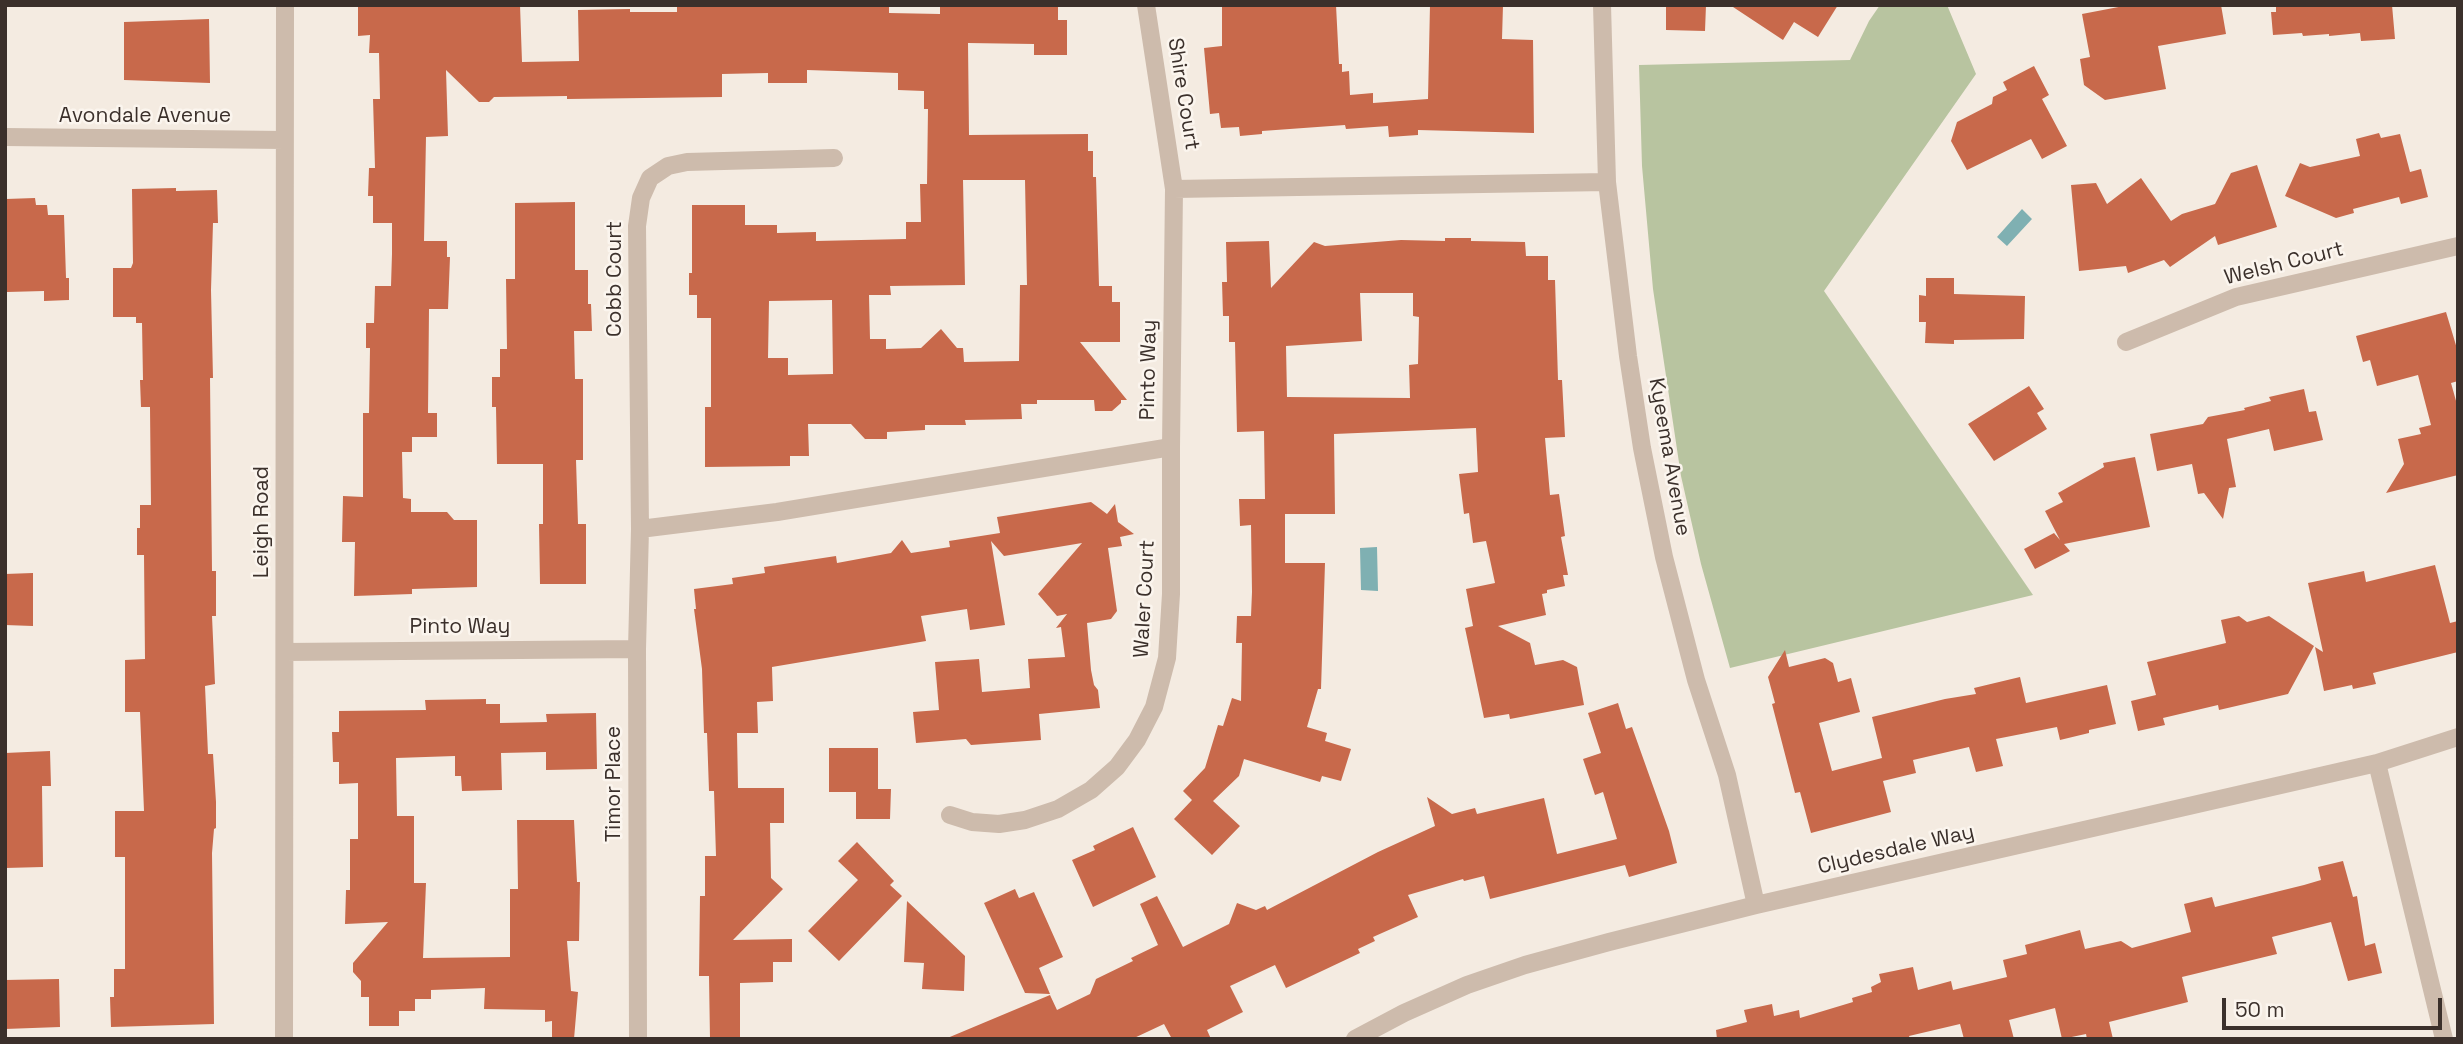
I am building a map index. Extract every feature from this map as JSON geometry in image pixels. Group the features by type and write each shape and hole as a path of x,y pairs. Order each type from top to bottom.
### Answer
{"street":[{"name":"Leigh Road","path":"284,1039 285,5"},
{"name":"Shire Court","path":"1146,5 1174,189"},
{"name":"Kyeema Avenue","path":"1602,5 1607,182 1642,448 1664,557 1696,680 1727,775 1756,905"},
{"name":"Avondale Avenue","path":"5,137 284,139"},
{"name":"Cobb Court","path":"640,529 637,226 640,198 650,178 668,166 687,162 834,158"},
{"path":"1174,189 1607,182"},
{"name":"Pinto Way","path":"640,529 777,512 1171,447 1174,189"},
{"name":"Welsh Court","path":"2126,342 2236,297 2458,246"},
{"name":"Waler Court","path":"950,815 972,822 999,824 1025,820 1058,808 1091,790 1117,767 1137,740 1154,707 1167,658 1171,594 1171,447"},
{"name":"Timor Place","path":"638,1039 637,649 640,529"},
{"name":"Pinto Way","path":"285,652 637,649"},
{"name":"Clydesdale Way","path":"1355,1039 1404,1013 1467,985 1525,965 1756,905 2377,764 2458,737"},
{"path":"2377,764 2444,1039"}],"green space":[{"path":"1880,5 1947,5 1976,74 1824,291 2033,595 1730,668 1701,564 1681,476 1653,289 1642,166 1639,65 1850,60"}],"water":[{"path":"2022,209 2032,219 2007,246 1997,237"},
{"path":"1377,547 1378,591 1361,590 1360,548"}],"building":[{"path":"520,5 522,62 579,61 578,10 677,12 677,5 889,5 889,13 940,14 940,5 1058,5 1058,20 1067,20 1067,55 1034,55 1034,44 968,43 969,135 1088,134 1088,151 1093,151 1093,177 1096,177 1099,286 1112,286 1112,302 1120,302 1120,342 1080,342 1127,400 1121,400 1112,411 1095,411 1094,400 1037,400 1037,404 1021,404 1022,419 965,420 966,425 925,425 925,430 887,432 887,439 865,439 851,424 808,424 809,456 790,456 790,466 705,467 705,407 711,407 711,318 697,318 697,295 689,295 689,273 692,273 692,205 745,205 745,225 777,225 777,233 816,232 816,241 906,239 906,222 921,222 920,184 927,184 928,109 924,109 924,91 898,90 898,73 807,70 807,83 768,83 768,73 722,74 722,97 494,97 489,102 479,102 446,70 448,136 426,137 424,241 447,241 447,257 450,257 448,309 429,309 428,413 437,413 437,437 412,437 412,452 402,452 403,498 411,499 411,512 447,512 454,520 477,520 477,587 412,589 412,594 354,596 355,542 342,542 343,496 363,497 363,413 369,413 370,348 366,348 366,323 374,323 375,286 391,286 392,254 392,223 373,223 373,196 368,196 369,168 375,168 373,99 380,99 379,53 369,53 370,35 358,36 358,7","holes":["963,180 1025,180 1027,285 1020,285 1019,361 964,362 963,348 957,348 941,329 921,348 886,349 886,339 870,339 869,295 891,295 890,286 965,285","832,300 833,374 788,375 788,358 768,358 769,301"]},
{"path":"1222,5 1336,5 1339,64 1342,64 1342,72 1349,71 1350,95 1373,93 1373,103 1428,99 1430,5 1503,5 1502,39 1533,40 1534,133 1418,130 1418,135 1389,137 1388,126 1346,129 1345,125 1262,131 1262,134 1240,136 1239,127 1221,128 1219,113 1210,114 1204,48 1222,46"},
{"path":"1666,5 1706,5 1705,31 1666,30"},
{"path":"1730,5 1838,5 1818,37 1794,22 1783,40"},
{"path":"2129,5 2221,5 2226,34 2158,46 2166,89 2105,100 2084,85 2080,59 2090,57 2082,14"},
{"path":"2276,5 2392,5 2395,39 2361,41 2360,33 2329,36 2303,36 2302,33 2273,35 2271,12 2276,12"},
{"path":"209,19 210,83 124,80 124,22"},
{"path":"2034,66 2049,95 2042,99 2067,146 2042,159 2031,139 1967,170 1951,141 1957,122 1992,104 1993,97 2007,90 2003,82"},
{"path":"2379,133 2381,138 2400,134 2410,172 2421,169 2428,197 2401,204 2399,197 2353,209 2354,213 2336,218 2285,196 2300,163 2310,167 2360,156 2356,139"},
{"path":"2257,165 2277,227 2218,245 2215,236 2170,267 2164,260 2128,273 2126,266 2079,271 2071,185 2096,183 2107,204 2141,178 2171,221 2182,214 2215,204 2231,173"},
{"path":"176,188 176,191 217,190 218,223 213,223 211,290 213,378 210,378 212,571 216,571 216,616 212,616 215,684 205,686 208,754 213,754 216,802 212,853 214,1024 111,1027 110,997 114,997 114,969 125,969 125,857 115,857 115,811 144,811 140,712 125,712 125,660 145,659 144,555 137,555 137,528 140,528 140,505 151,505 150,407 141,407 142,323 136,323 136,317 113,317 113,268 131,268 133,263 132,189"},
{"path":"35,198 36,205 47,205 48,215 64,215 69,300 44,301 44,291 7,292 6,199"},
{"path":"575,202 575,270 588,270 588,304 591,304 592,331 574,331 575,379 583,379 583,460 576,460 578,524 586,524 586,584 540,584 539,524 543,524 543,464 497,464 496,407 492,407 492,377 500,377 500,349 507,349 506,279 515,279 515,203"},
{"path":"1445,238 1471,238 1471,241 1525,242 1526,256 1548,256 1548,280 1555,280 1558,380 1562,380 1565,437 1545,438 1550,495 1559,494 1565,536 1561,537 1568,575 1563,575 1565,586 1547,590 1547,593 1542,594 1546,615 1498,626 1530,643 1535,665 1563,660 1577,667 1584,705 1510,719 1509,714 1484,718 1465,628 1473,626 1466,589 1495,583 1486,541 1473,543 1469,513 1464,514 1459,474 1478,472 1476,428 1334,434 1335,514 1285,514 1285,563 1325,563 1321,689 1318,689 1307,727 1327,733 1325,741 1351,749 1341,781 1322,776 1320,782 1244,759 1239,776 1213,801 1240,826 1212,855 1174,819 1192,800 1183,791 1205,768 1218,725 1223,726 1232,698 1241,701 1242,643 1236,643 1237,616 1251,616 1252,592 1251,525 1240,526 1239,499 1265,499 1264,431 1237,432 1235,342 1229,342 1229,316 1223,316 1222,282 1227,282 1226,242 1269,241 1271,288 1314,242 1325,246 1401,240 1445,241","holes":["1360,293 1413,293 1413,316 1419,317 1418,364 1409,365 1410,398 1287,397 1286,346 1362,341"]},
{"path":"1926,278 1954,278 1954,294 2025,296 2024,339 1954,340 1954,344 1925,343 1926,322 1919,322 1919,295 1926,296"},
{"path":"2446,312 2458,352 2458,381 2451,383 2458,408 2458,475 2386,493 2404,464 2398,439 2421,434 2419,428 2431,425 2418,375 2377,386 2370,360 2363,362 2356,336"},
{"path":"2029,386 2044,409 2037,413 2047,429 1994,461 1968,424"},
{"path":"2304,389 2309,412 2316,411 2323,440 2274,451 2269,429 2227,439 2236,487 2229,488 2223,519 2204,493 2198,494 2192,464 2157,471 2150,434 2203,424 2208,417 2245,410 2244,408 2271,401 2269,397"},
{"path":"2135,457 2150,527 2064,544 2070,551 2035,569 2024,549 2054,533 2060,540 2045,511 2063,502 2058,493 2104,467 2103,463"},
{"path":"1091,502 1107,514 1115,504 1118,522 1134,534 1120,537 1122,546 1108,548 1117,611 1111,619 1087,623 1091,670 1094,685 1098,690 1100,708 1039,714 1041,740 971,745 966,739 916,743 913,712 939,710 935,662 979,659 982,692 1030,688 1028,659 1065,657 1061,627 1056,628 1067,614 1057,616 1038,594 1082,543 1004,556 991,541 1005,625 970,630 967,609 921,616 926,641 772,667 773,701 757,702 758,733 737,733 738,788 784,788 784,823 770,823 771,878 783,889 733,940 792,939 792,962 773,962 773,982 740,983 740,1039 710,1039 709,976 699,976 700,896 705,896 705,856 716,856 714,791 709,791 707,733 704,733 702,669 694,589 733,584 732,578 765,573 764,567 836,556 837,563 891,553 902,540 911,553 950,547 949,541 1000,533 997,517"},
{"path":"2435,565 2450,623 2458,621 2458,652 2373,673 2376,684 2353,689 2352,685 2324,691 2315,647 2323,652 2308,583 2364,571 2366,582"},
{"path":"33,573 33,626 5,625 5,574"},
{"path":"2239,616 2247,622 2269,616 2314,646 2288,694 2219,710 2218,705 2163,718 2165,725 2138,731 2131,701 2156,695 2147,662 2226,643 2221,620"},
{"path":"1785,650 1789,667 1825,658 1833,663 1838,682 1851,678 1860,712 1819,723 1832,771 1882,758 1872,717 1976,694 1974,688 2020,677 2026,703 2107,685 2116,724 2060,740 2057,727 1996,739 2003,766 1976,772 1969,747 1913,760 1916,773 1883,781 1891,812 1811,833 1800,792 1795,793 1772,704 1775,703 1768,677"},
{"path":"486,699 486,704 500,704 500,723 547,722 546,714 596,713 597,769 546,770 546,752 501,753 502,790 462,791 461,776 455,776 455,756 396,758 397,816 414,816 414,883 426,883 423,958 510,957 510,889 518,889 517,820 574,820 577,882 580,882 579,941 567,941 571,991 578,992 574,1039 552,1039 552,1021 545,1022 545,1010 484,1009 485,988 431,990 431,999 415,999 415,1011 399,1011 399,1026 369,1026 369,997 361,997 361,981 353,972 353,963 388,922 345,924 346,890 350,890 350,839 358,839 358,783 339,784 339,762 333,762 332,732 339,732 339,711 426,710 425,700"},
{"path":"1618,703 1626,729 1632,727 1669,831 1677,863 1629,877 1625,865 1490,899 1484,876 1464,881 1463,879 1408,895 1418,917 1373,937 1375,941 1358,949 1360,953 1286,988 1275,965 1230,986 1243,1012 1207,1030 1211,1039 1172,1039 1164,1024 1132,1039 945,1039 1050,995 1057,1010 1090,994 1096,979 1158,945 1140,904 1157,896 1183,947 1229,924 1237,903 1256,910 1265,906 1267,910 1378,852 1435,826 1427,797 1452,814 1475,808 1477,814 1544,798 1557,854 1617,839 1603,792 1595,795 1583,759 1601,753 1588,713"},
{"path":"829,748 878,748 878,789 891,789 890,819 856,819 856,792 829,792"},
{"path":"50,751 51,786 42,786 43,867 5,868 5,753"},
{"path":"1133,827 1156,877 1093,907 1072,860 1095,850 1093,846"},
{"path":"857,842 894,881 890,885 902,896 839,961 808,931 858,880 838,861"},
{"path":"2343,861 2353,897 2357,896 2365,946 2375,943 2382,973 2348,981 2331,922 2272,937 2277,954 2182,977 2188,1002 2109,1022 2113,1039 2087,1039 2086,1034 2062,1039 2055,1008 2009,1020 2014,1039 1964,1039 1960,1024 1909,1036 1910,1039 1717,1039 1716,1030 1747,1022 1744,1010 1772,1004 1774,1016 1799,1010 1800,1018 1853,1002 1852,998 1872,992 1871,987 1881,982 1879,974 1913,967 1918,990 1951,981 1953,990 2007,977 2003,960 2027,954 2025,945 2080,930 2085,949 2121,941 2132,948 2191,932 2184,904 2212,897 2215,907 2304,885 2321,880 2318,867"},
{"path":"1015,889 1019,898 1034,892 1063,957 1039,968 1050,994 1025,993 984,903"},
{"path":"907,901 965,956 964,991 922,989 924,963 904,962"},
{"path":"59,979 60,1027 5,1029 5,980"}]}
